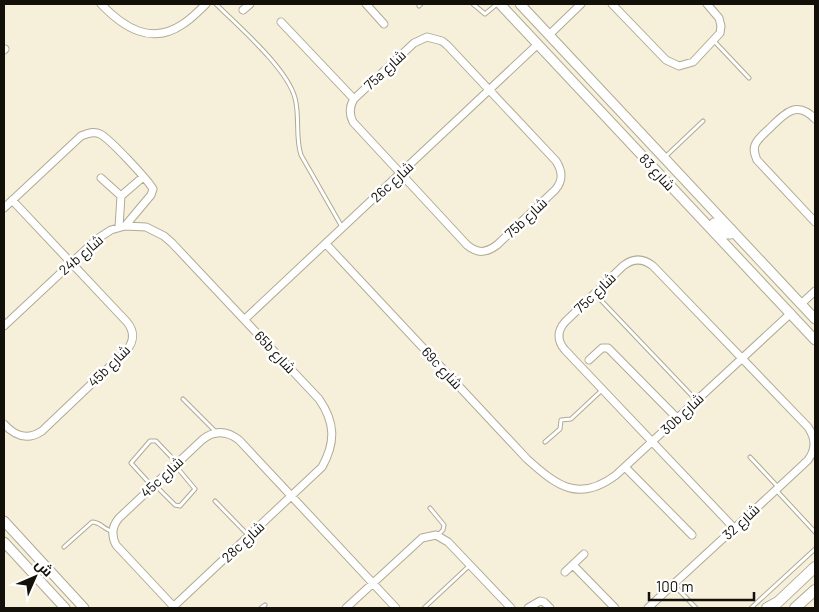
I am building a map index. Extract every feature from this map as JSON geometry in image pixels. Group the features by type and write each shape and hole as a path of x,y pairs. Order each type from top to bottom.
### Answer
{"main road":[{"path":"769,608 778,602 815,567"},
{"path":"795,608 814,591"},
{"path":"807,608 814,591"}],"street":[{"path":"101,4 115,18 136,31 147,33 159,33 182,26 206,4"},
{"path":"243,10 250,4"},
{"path":"366,4 384,24"},
{"name":"شارع 83","path":"498,4 538,44 815,340"},
{"name":"شارع 83","path":"520,4 815,318"},
{"path":"549,35 581,4"},
{"path":"612,4 666,60 674,65 684,66 693,62 720,34 719,18 707,4"},
{"path":"281,22 354,99"},
{"name":"75a شارع","path":"400,174 353,122 350,110 354,99 414,43 427,37 442,41 490,90"},
{"name":"26c شارع","path":"245,319 538,44"},
{"name":"75b شارع","path":"400,174 467,245 479,252 486,252 497,245 549,196 559,185 561,179 560,167 490,90"},
{"path":"815,119 808,112 802,110 790,111 784,114 758,139 754,150 757,160 815,222"},
{"path":"4,208 81,136 92,132 98,133 108,140 152,188 152,193 122,227"},
{"path":"121,196 143,177"},
{"path":"101,178 121,196 122,227"},
{"path":"681,197 692,202 725,234 730,234 730,229"},
{"path":"12,200 71,263"},
{"name":"65b شارع","path":"122,227 146,227 164,236 319,398 326,409 332,432 331,444 325,461 313,476"},
{"name":"24b شارع","path":"4,326 104,234 122,227"},
{"name":"69c شارع","path":"326,244 527,459 553,482 562,486"},
{"name":"75c شارع","path":"734,528 565,350 559,341 561,326 627,263 638,260 649,262 808,427"},
{"name":"45b شارع","path":"4,424 18,435 31,436 37,434 126,352 132,342 130,326 71,263"},
{"path":"801,304 815,290"},
{"name":"30b شارع","path":"562,486 572,489 592,488 610,480 791,313"},
{"path":"589,360 602,348 608,348 677,418"},
{"name":"شارع 32","path":"650,608 812,454 814,440 808,427"},
{"path":"216,432 232,434 239,440 396,608"},
{"name":"45c شارع","path":"113,532 119,518 202,440 216,432"},
{"path":"625,467 692,535"},
{"name":"28c شارع","path":"174,608 313,476"},
{"path":"4,521 84,608"},
{"path":"113,532 116,544 174,608"},
{"path":"346,608 422,538 428,535 438,536 448,542 512,608"},
{"path":"4,542 65,608"},
{"path":"565,572 584,554"},
{"path":"573,565 615,608"},
{"path":"528,608 540,600 550,608"}],"lane":[{"path":"216,4 278,67 288,81 298,107 301,155 343,228"},
{"path":"473,4 485,14 498,4"},
{"path":"714,41 749,78"},
{"path":"664,158 703,121"},
{"path":"594,294 696,400"},
{"path":"545,442 560,429 561,420 571,419 602,390"},
{"path":"183,399 216,432"},
{"path":"156,441 176,464 195,489 180,506 175,506 131,463 150,442 156,441"},
{"path":"750,457 815,532"},
{"path":"215,501 249,536"},
{"path":"430,508 444,525 443,530 438,536"},
{"path":"64,548 92,522 99,523 107,530 113,532"},
{"path":"751,608 815,549"},
{"path":"424,608 470,565"},
{"path":"673,585 696,608"}]}
